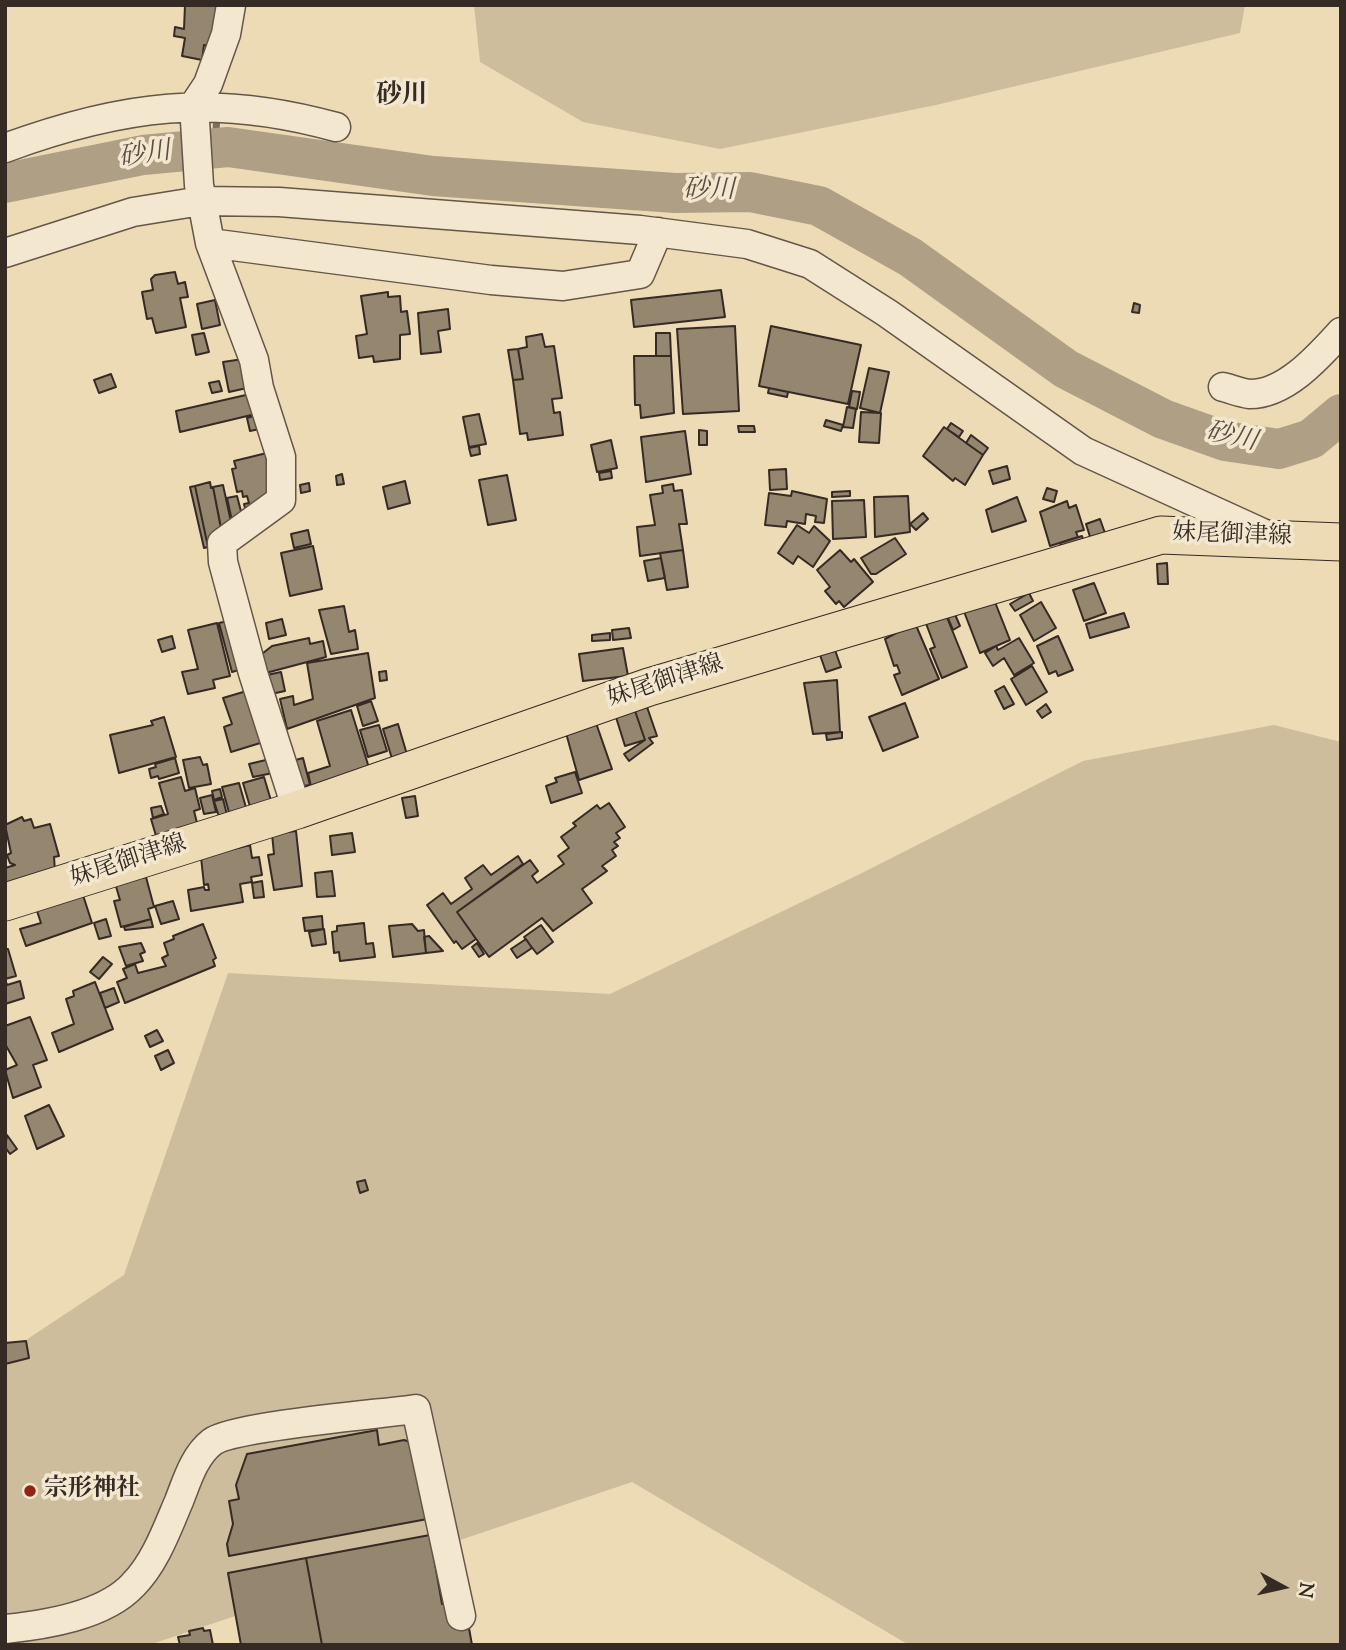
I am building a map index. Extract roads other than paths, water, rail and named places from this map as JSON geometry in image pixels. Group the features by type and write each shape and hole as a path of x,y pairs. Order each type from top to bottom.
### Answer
{"main road":[{"name":"妹尾御津線","path":"5,902 297,810 649,687 1161,535 1341,542"}],"street":[{"path":"231,5 226,34 208,84 200,193 210,243 254,360 259,388 281,457 281,500 222,543 223,562 253,673 297,810"},
{"path":"5,148 47,133 136,111 205,108 290,114 335,127"},
{"path":"5,253 200,193 279,202 658,232 747,244 810,264 887,313 1083,451 1272,538"},
{"path":"210,243 491,281 563,286 640,274 658,232"},
{"path":"1223,387 1251,394 1280,386 1318,357 1341,332"},
{"path":"5,1629 57,1624 103,1605 133,1586 163,1538 195,1461 213,1441 255,1430 416,1409 461,1616"}],"waterway":[{"path":"215,148 217,115"},
{"name":"砂川","path":"5,183 143,155 228,147 433,176 675,193 750,192 819,206 910,257 1066,369 1163,419 1225,441 1279,449 1311,439 1341,414"}],"place":[{"name":"宗形神社","path":"30,1491"}],"district":[{"name":"砂川","path":"402,98"}]}
